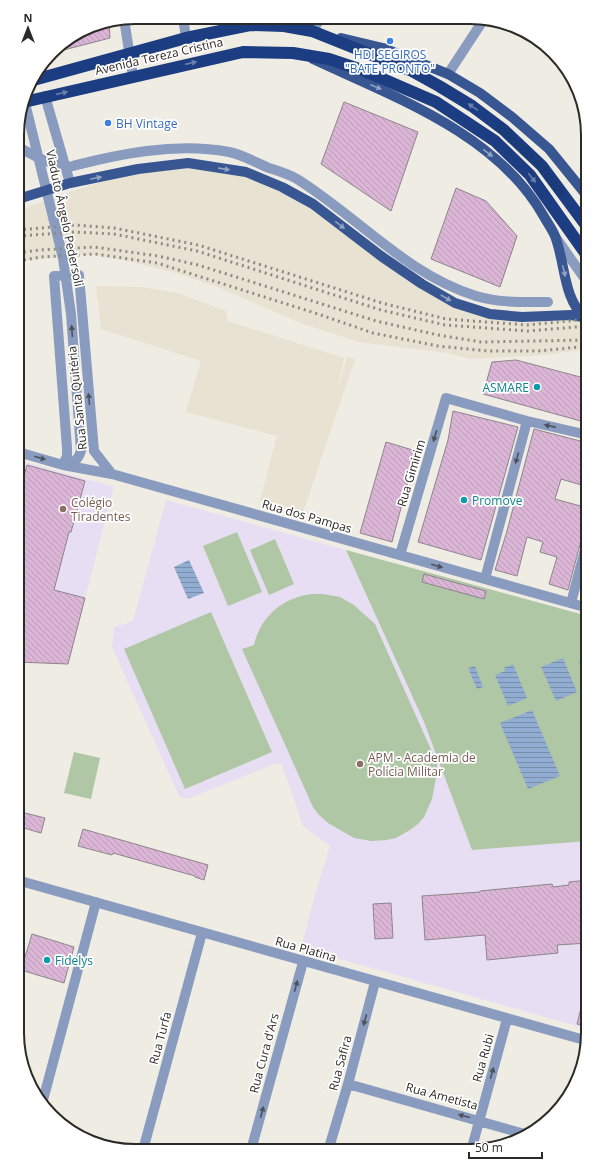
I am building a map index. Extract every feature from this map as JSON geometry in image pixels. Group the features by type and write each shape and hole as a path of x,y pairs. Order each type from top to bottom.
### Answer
{"highway":[{"name":"Avenida Tereza Cristina","path":"40,78 186,38 250,26 284,26 312,31 412,71 472,106 504,130 542,166 581,219"},
{"name":"Avenida Tereza Cristina","path":"30,99 243,52 302,54 329,59 362,70 436,102 495,142 530,175 581,247"}],"main road":[{"name":"Avenida Tereza Cristina","path":"312,31 383,48 448,74 480,93 512,117 549,149 581,184"},
{"name":"Avenida Tereza Cristina","path":"302,54 386,92 429,114 465,136 504,165 523,187 541,212 555,236 570,295 581,310"},
{"path":"24,197 70,183 138,169 188,163 246,172 282,187 313,204 381,256 422,284 455,303 490,314 522,317 571,315 581,316"}],"street":[{"path":"184,24 186,38"},
{"path":"312,31 317,24"},
{"path":"448,74 480,24"},
{"path":"125,25 133,76"},
{"path":"45,96 70,183"},
{"name":"Viaduto Ângelo Pedersoli","path":"27,112 63,258 71,314 81,440"},
{"path":"24,150 65,168 135,152 188,149 230,152 295,178 407,262 435,279 484,298 507,302 548,302"},
{"path":"555,236 581,274"},
{"name":"Rua Santa Quitéria","path":"63,465 67,456 67,448 54,276 79,274 94,451 112,474"},
{"name":"Rua Gimirim","path":"400,555 446,398 527,421"},
{"path":"485,579 527,421 581,433"},
{"name":"Rua Santa Quitéria","path":"63,465 71,464 77,460 81,451 81,440"},
{"name":"Rua Santa Quitéria","path":"81,451 87,463 112,474"},
{"name":"Rua dos Pampas","path":"24,454 63,465 112,474 581,606"},
{"path":"571,603 581,565"},
{"name":"Rua Platina","path":"24,882 303,962 581,1039"},
{"path":"44,1096 96,902"},
{"name":"Rua Turfa","path":"145,1144 202,933"},
{"name":"Rua Cura d'Ars","path":"255,1144 303,962"},
{"name":"Rua Safira","path":"330,1144 348,1084 375,982"},
{"name":"Rua Rubi","path":"473,1144 507,1019"},
{"name":"Rua Ametista","path":"348,1084 520,1132"}],"shaded area":[{"path":"177,167 206,168 235,173 274,186 313,210 462,309 581,316 581,350 545,355 470,359 446,353 358,342 303,324 220,288 173,272 96,255 79,255 24,261 24,209 66,193 122,176"},
{"path":"96,286 142,287 178,293 226,311 228,321 344,358 337,392 347,357 355,359 303,512 260,500 277,436 186,412 201,361 101,329"},
{"name":"Colégio Tiradentes","path":"24,462 114,487 85,598 54,590 66,543 24,532"},
{"name":"APM - Academia de Polícia Militar","path":"166,500 346,550 424,722 472,850 581,842 581,1027 301,948 330,846 303,826 282,765 277,763 187,799 179,796 112,647 114,627 133,621"}],"green space":[{"path":"237,532 262,592 228,606 203,546"},
{"path":"275,539 294,584 269,595 250,550"},
{"path":"346,550 581,614 581,842 472,850 424,722"},
{"path":"313,594 340,597 354,605 375,624 437,763 437,773 432,799 424,817 410,830 396,838 371,841 354,838 328,823 319,815 313,807 242,649 254,645 257,634 262,625 275,609 293,599"},
{"path":"211,612 272,752 185,789 124,649"},
{"path":"74,752 100,758 91,799 64,793"}],"water":[{"path":"189,560 204,593 188,599 174,567"},
{"path":"563,658 577,692 556,701 541,667"},
{"path":"513,664 527,698 508,706 495,675 505,671 504,668"},
{"path":"475,666 483,687 477,689 468,668"},
{"path":"532,710 560,776 528,789 500,723"}],"building":[{"path":"109,27 110,38 65,50 86,35"},
{"path":"344,102 418,132 391,211 321,164"},
{"path":"456,188 486,201 517,236 500,287 431,259"},
{"name":"ASMARE","path":"516,360 581,377 581,421 483,394 492,362"},
{"name":"Promove","path":"453,411 518,427 481,560 418,542 448,440"},
{"path":"534,429 581,441 581,485 561,479 555,499 581,506 581,541 568,590 549,584 557,557 540,552 543,542 527,537 517,576 495,570"},
{"path":"386,442 416,451 392,542 360,533"},
{"path":"27,465 85,481 71,532 69,532 54,590 85,598 68,664 24,662 24,476"},
{"path":"424,574 486,591 484,599 422,582"},
{"path":"24,813 45,818 41,833 24,828"},
{"path":"83,829 208,865 204,880 195,876 113,853 112,855 78,846"},
{"path":"581,881 581,943 557,945 558,953 487,960 485,935 425,940 422,896 480,892 552,884 553,887 569,885 569,882"},
{"path":"391,903 393,938 375,939 373,904"},
{"name":"Fidelys","path":"32,934 74,947 64,983 24,971 24,960"},
{"path":"581,1008 581,1025 577,1024"}],"railway":[{"path":"24,229 75,225 114,228 198,245 382,303 446,319 527,325 581,320"},
{"path":"24,236 75,232 114,234 197,251 381,310 445,325 528,331 581,327"},
{"path":"24,252 94,247 158,256 198,265 376,321 438,335 481,342 581,340"},
{"path":"24,260 41,257 95,254 157,263 373,333 438,346 488,351 539,351 581,347"}],"place":[{"name":"HDI SEGIROS \"BATE PRONTO\"","path":"390,41"},
{"name":"BH Vintage","path":"108,123"},
{"name":"ASMARE","path":"537,387"},
{"name":"Promove","path":"464,500"},
{"name":"Colégio Tiradentes","path":"63,509"},
{"name":"APM - Academia de Polícia Militar","path":"360,764"},
{"name":"Fidelys","path":"47,960"}],"water label":[{"name":"Ribeirão Arrudas","path":"530,160"}]}
